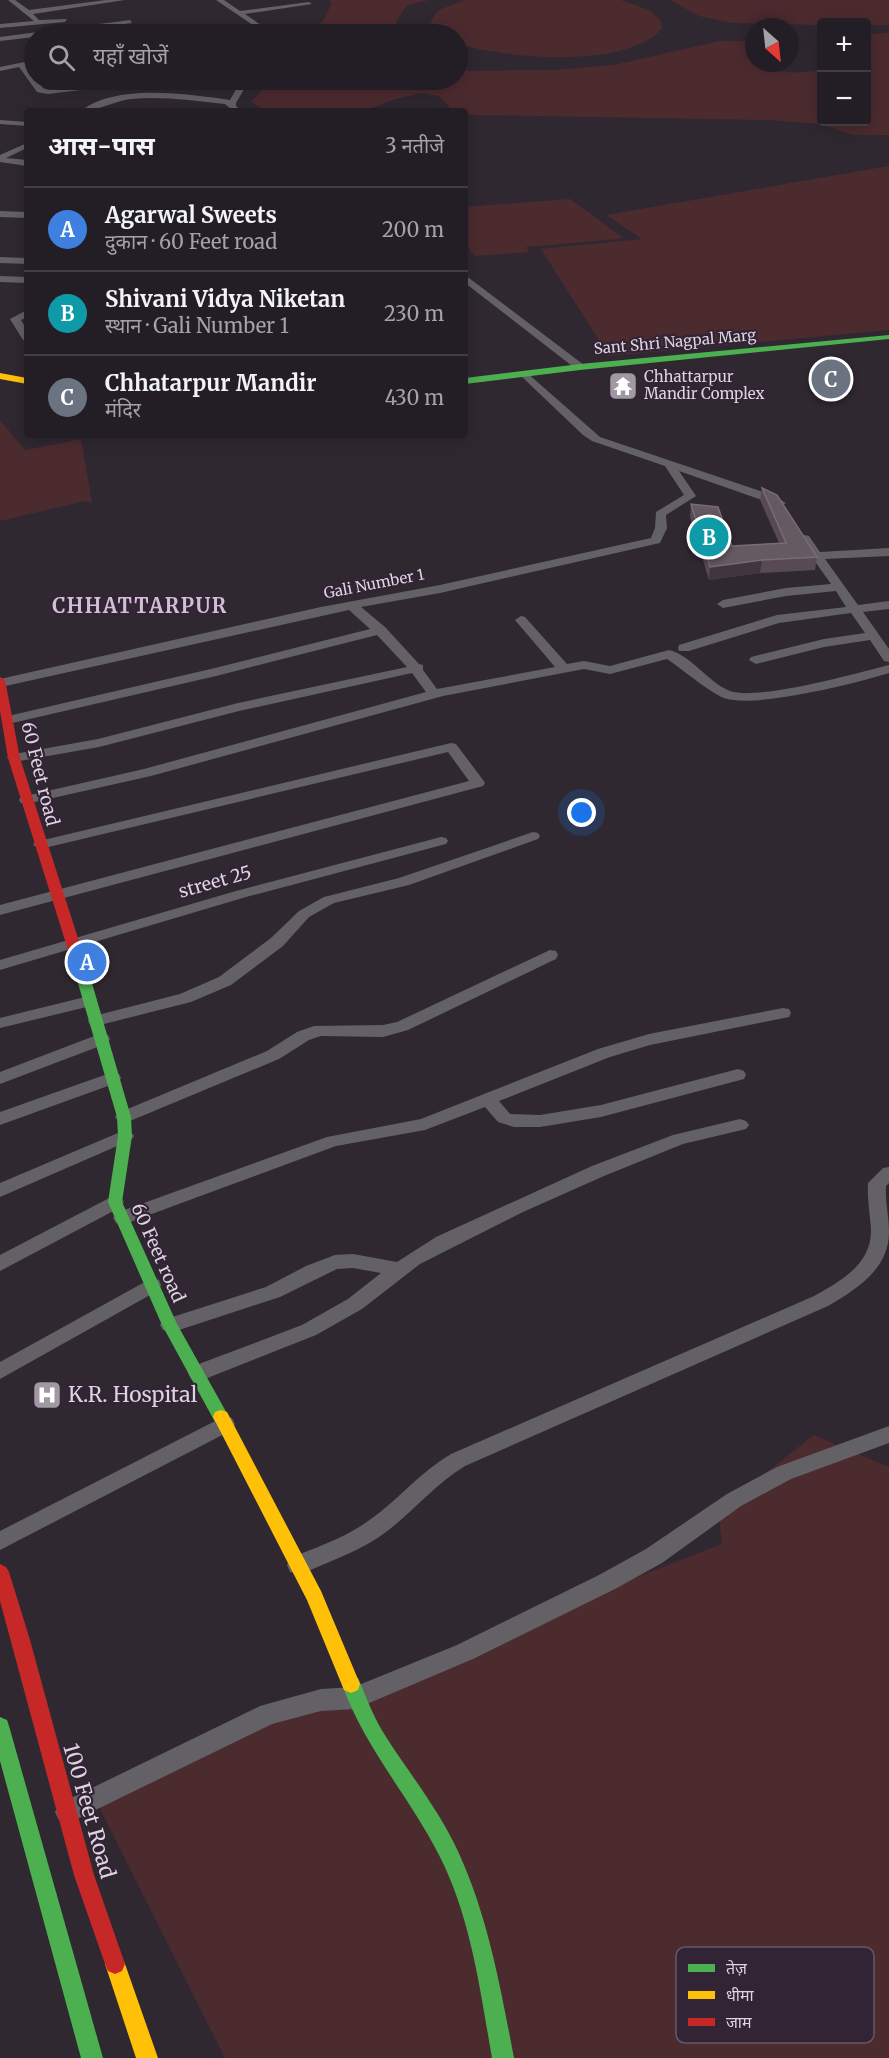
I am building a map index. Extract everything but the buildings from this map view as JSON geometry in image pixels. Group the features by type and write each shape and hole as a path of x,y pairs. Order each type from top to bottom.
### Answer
{"street":[{"path":"30,12 122,0"},
{"path":"219,0 255,24"},
{"path":"14,2 30,12 39,22"},
{"path":"14,2 25,2"},
{"path":"239,13 309,3"},
{"path":"0,26 74,19"},
{"path":"250,21 261,20"},
{"path":"115,24 130,22"},
{"path":"0,39 24,36"},
{"path":"0,69 24,64"},
{"path":"5,77 14,71 17,65"},
{"path":"17,65 24,73"},
{"path":"43,90 45,92 59,90"},
{"path":"116,90 123,98"},
{"path":"90,108 97,104 123,98 176,98 234,107 241,90"},
{"path":"0,122 24,124"},
{"path":"0,159 24,147"},
{"path":"0,159 24,163"},
{"path":"0,214 24,215"},
{"path":"0,260 24,261"},
{"path":"0,279 24,280"},
{"path":"468,280 580,367"},
{"path":"0,313 24,313"},
{"path":"24,314 15,319 24,333"},
{"name":"Sant Shri Nagpal Marg","path":"468,381 529,378 861,344 889,337"},
{"name":"Sant Shri Nagpal Marg","path":"468,389 580,367 861,344 889,346"},
{"path":"0,376 24,380"},
{"path":"529,378 587,433 608,444 768,497 785,508"},
{"path":"0,386 24,390"},
{"name":"Gali Number 1","path":"1,681 351,605 440,589 656,540 661,528 660,514 690,496 670,466"},
{"path":"798,527 889,658"},
{"path":"816,555 889,552"},
{"path":"723,603 839,587"},
{"path":"351,605 418,668 434,695"},
{"path":"684,648 777,620 889,605"},
{"path":"521,620 564,669"},
{"path":"8,720 216,672 380,630"},
{"path":"756,660 824,643 874,635"},
{"path":"26,800 146,773 434,695 584,665 610,670 669,654 728,695 762,696 889,669"},
{"path":"14,758 99,743 238,707 418,668"},
{"name":"60 Feet road","path":"1,681 14,758 56,895 75,943 89,1001 124,1117 125,1136 118,1210 181,1348 198,1373 315,1597 348,1673 355,1698 381,1748 433,1823 468,1897 480,1942 503,2058"},
{"path":"0,910 478,783 451,747 40,845"},
{"path":"96,1021 185,998 225,981 277,942 304,914 329,900 404,882 532,836"},
{"name":"street 25","path":"0,965 241,894 441,841"},
{"path":"124,1117 273,1055 303,1036 320,1030 383,1031 402,1026 550,955"},
{"path":"0,1023 89,1001"},
{"path":"0,1264 118,1210 363,1133 425,1124 604,1053 649,1040 783,1013"},
{"path":"0,1078 102,1039"},
{"path":"488,1100 504,1118 514,1121 540,1121 601,1111 738,1075"},
{"path":"0,1119 113,1078"},
{"path":"198,1373 319,1326 355,1304 398,1269 442,1242 598,1171 679,1138 740,1125"},
{"path":"0,1190 125,1136"},
{"path":"298,1565 362,1537 387,1520 437,1471 458,1460 820,1301 852,1283 877,1256 880,1231 875,1201 877,1183 889,1173"},
{"path":"170,1325 273,1292 313,1270 335,1262 353,1261 398,1269"},
{"path":"0,1371 152,1285"},
{"path":"0,1541 225,1424"},
{"path":"67,1812 268,1714 321,1700 355,1698 465,1652 607,1582 654,1556 692,1526 784,1473 889,1434"},
{"name":"100 Feet Road","path":"0,1572 84,1875 147,2058"},
{"path":"0,1726 92,2058"}],"shaded area":[{"path":"330,0 429,0 407,5 397,24 320,24 332,3"},
{"path":"465,0 621,0 649,10 660,19 662,29 644,42 620,51 564,57 534,56 468,46 468,24 432,24 430,21 439,10"},
{"path":"670,0 889,0 889,25 871,25 871,18 817,18 817,25 799,24 799,18 745,18 745,23 699,16"},
{"path":"889,33 889,135 853,135 826,126 871,126 871,34"},
{"path":"720,41 745,41 745,72 817,70 817,124 769,120 476,115 468,114 468,108 450,108 439,96 420,93 372,108 261,108 251,102 262,90 468,90 468,71 553,70 614,65"},
{"path":"889,166 889,330 609,356 541,249 642,239 606,215"},
{"path":"570,199 622,237 526,247 529,252 475,256 468,248 468,207"},
{"path":"0,420 25,450 81,439 92,503 85,501 0,521"},
{"path":"814,1435 889,1467 889,2058 225,2058 90,1789 722,1544 718,1510"}],"traffic: fast":[{"path":"468,381 580,367 889,337"},
{"path":"80,966 124,1117 125,1136 115,1202 170,1325 221,1417"},
{"path":"351,1684 366,1721 432,1822 459,1878 478,1937 503,2058"},
{"path":"0,1726 92,2058"}],"traffic: slow":[{"path":"0,376 24,380"},
{"path":"221,1417 315,1597 351,1684"},
{"path":"115,1964 147,2058"}],"traffic: jam":[{"path":"0,680 14,758 80,966"},
{"path":"0,1572 21,1640 84,1875 115,1964"}],"place":[{"name":"Chhatarpur Mandir","path":"831,379"},
{"name":"Chhattarpur Mandir Complex","path":"623,386"},
{"name":"Shivani Vidya Niketan","path":"709,537"},
{"name":"Agarwal Sweets","path":"87,962"},
{"name":"K.R. Hospital","path":"47,1395"}],"district":[{"name":"CHHATTARPUR","path":"140,606"}]}
